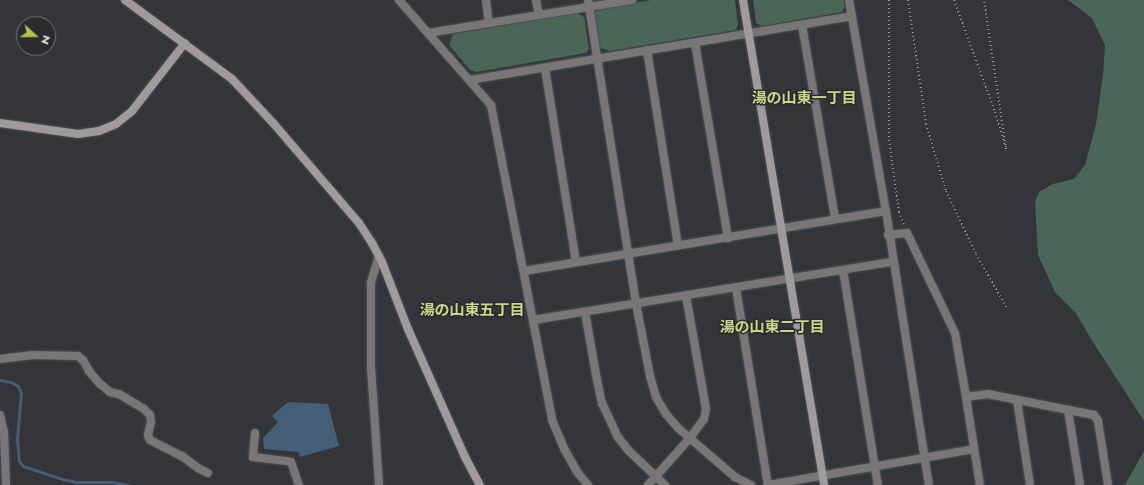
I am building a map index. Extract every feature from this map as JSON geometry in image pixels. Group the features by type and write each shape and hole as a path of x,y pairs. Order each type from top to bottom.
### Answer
{"street":[{"path":"125,0 232,79 347,206 379,256 408,329 465,457 480,485"},
{"path":"399,0 491,105 552,420 565,450 578,473 588,485"},
{"path":"486,0 489,24"},
{"path":"536,0 539,15"},
{"path":"428,33 539,15 589,4 632,0"},
{"path":"743,0 788,279 824,485"},
{"path":"849,0 886,211 888,235 929,485"},
{"path":"589,4 596,59 636,303 650,376 656,397 666,414 690,438 735,476 750,485"},
{"path":"470,80 852,16"},
{"path":"802,25 836,219"},
{"path":"0,123 78,134 99,131 116,124 132,111 184,43"},
{"path":"695,43 728,238"},
{"path":"646,50 678,246"},
{"path":"545,68 576,262"},
{"path":"524,271 886,211"},
{"path":"888,235 907,233 955,333 980,485"},
{"path":"379,256 371,283 371,367 379,485"},
{"path":"533,320 893,262"},
{"path":"843,270 878,485"},
{"path":"736,288 768,485 875,466 925,459 974,449"},
{"path":"648,485 690,438 704,419 706,409 686,296"},
{"path":"585,312 596,380 602,403 618,437 629,451 665,485"},
{"path":"0,359 33,355 78,356 83,360 89,371 99,383 110,392 119,394 144,409 150,415 151,422 148,436 150,440 182,456 198,468 208,473"},
{"path":"966,397 988,394 1094,415 1098,421 1108,485"},
{"path":"1017,400 1030,485"},
{"path":"1068,410 1080,485"},
{"path":"0,415 4,432 6,485"},
{"path":"255,433 252,457 291,462 299,485"}],"path":[{"path":"888,0 889,140 900,212 907,233"},
{"path":"908,0 926,124 946,191 976,254 1008,310"},
{"path":"954,0 995,112 1006,149 984,0"}],"green space":[{"path":"651,0 735,0 738,25 736,30 610,51 600,48 594,13 599,9"},
{"path":"753,0 844,0 845,6 842,12 762,26 756,23"},
{"path":"1068,0 1144,0 1144,421 1076,313 1055,292 1038,255 1035,202 1039,192 1053,184 1074,179 1085,165 1096,124 1103,75 1105,45 1092,18"},
{"path":"577,13 584,17 589,49 586,53 476,72 470,70 449,45 453,34"},
{"path":"1144,451 1144,485 1125,485"}],"water":[{"path":"288,402 328,404 339,446 300,457 298,452 264,449 263,438 278,422 272,416"}],"waterway":[{"path":"0,380 11,382 18,386 21,393 17,439 19,461 23,466 76,482 112,482 128,485"}],"district":[{"name":"湯の山東一丁目","path":"804,99"},
{"name":"湯の山東五丁目","path":"472,311"},
{"name":"湯の山東二丁目","path":"772,328"}]}
